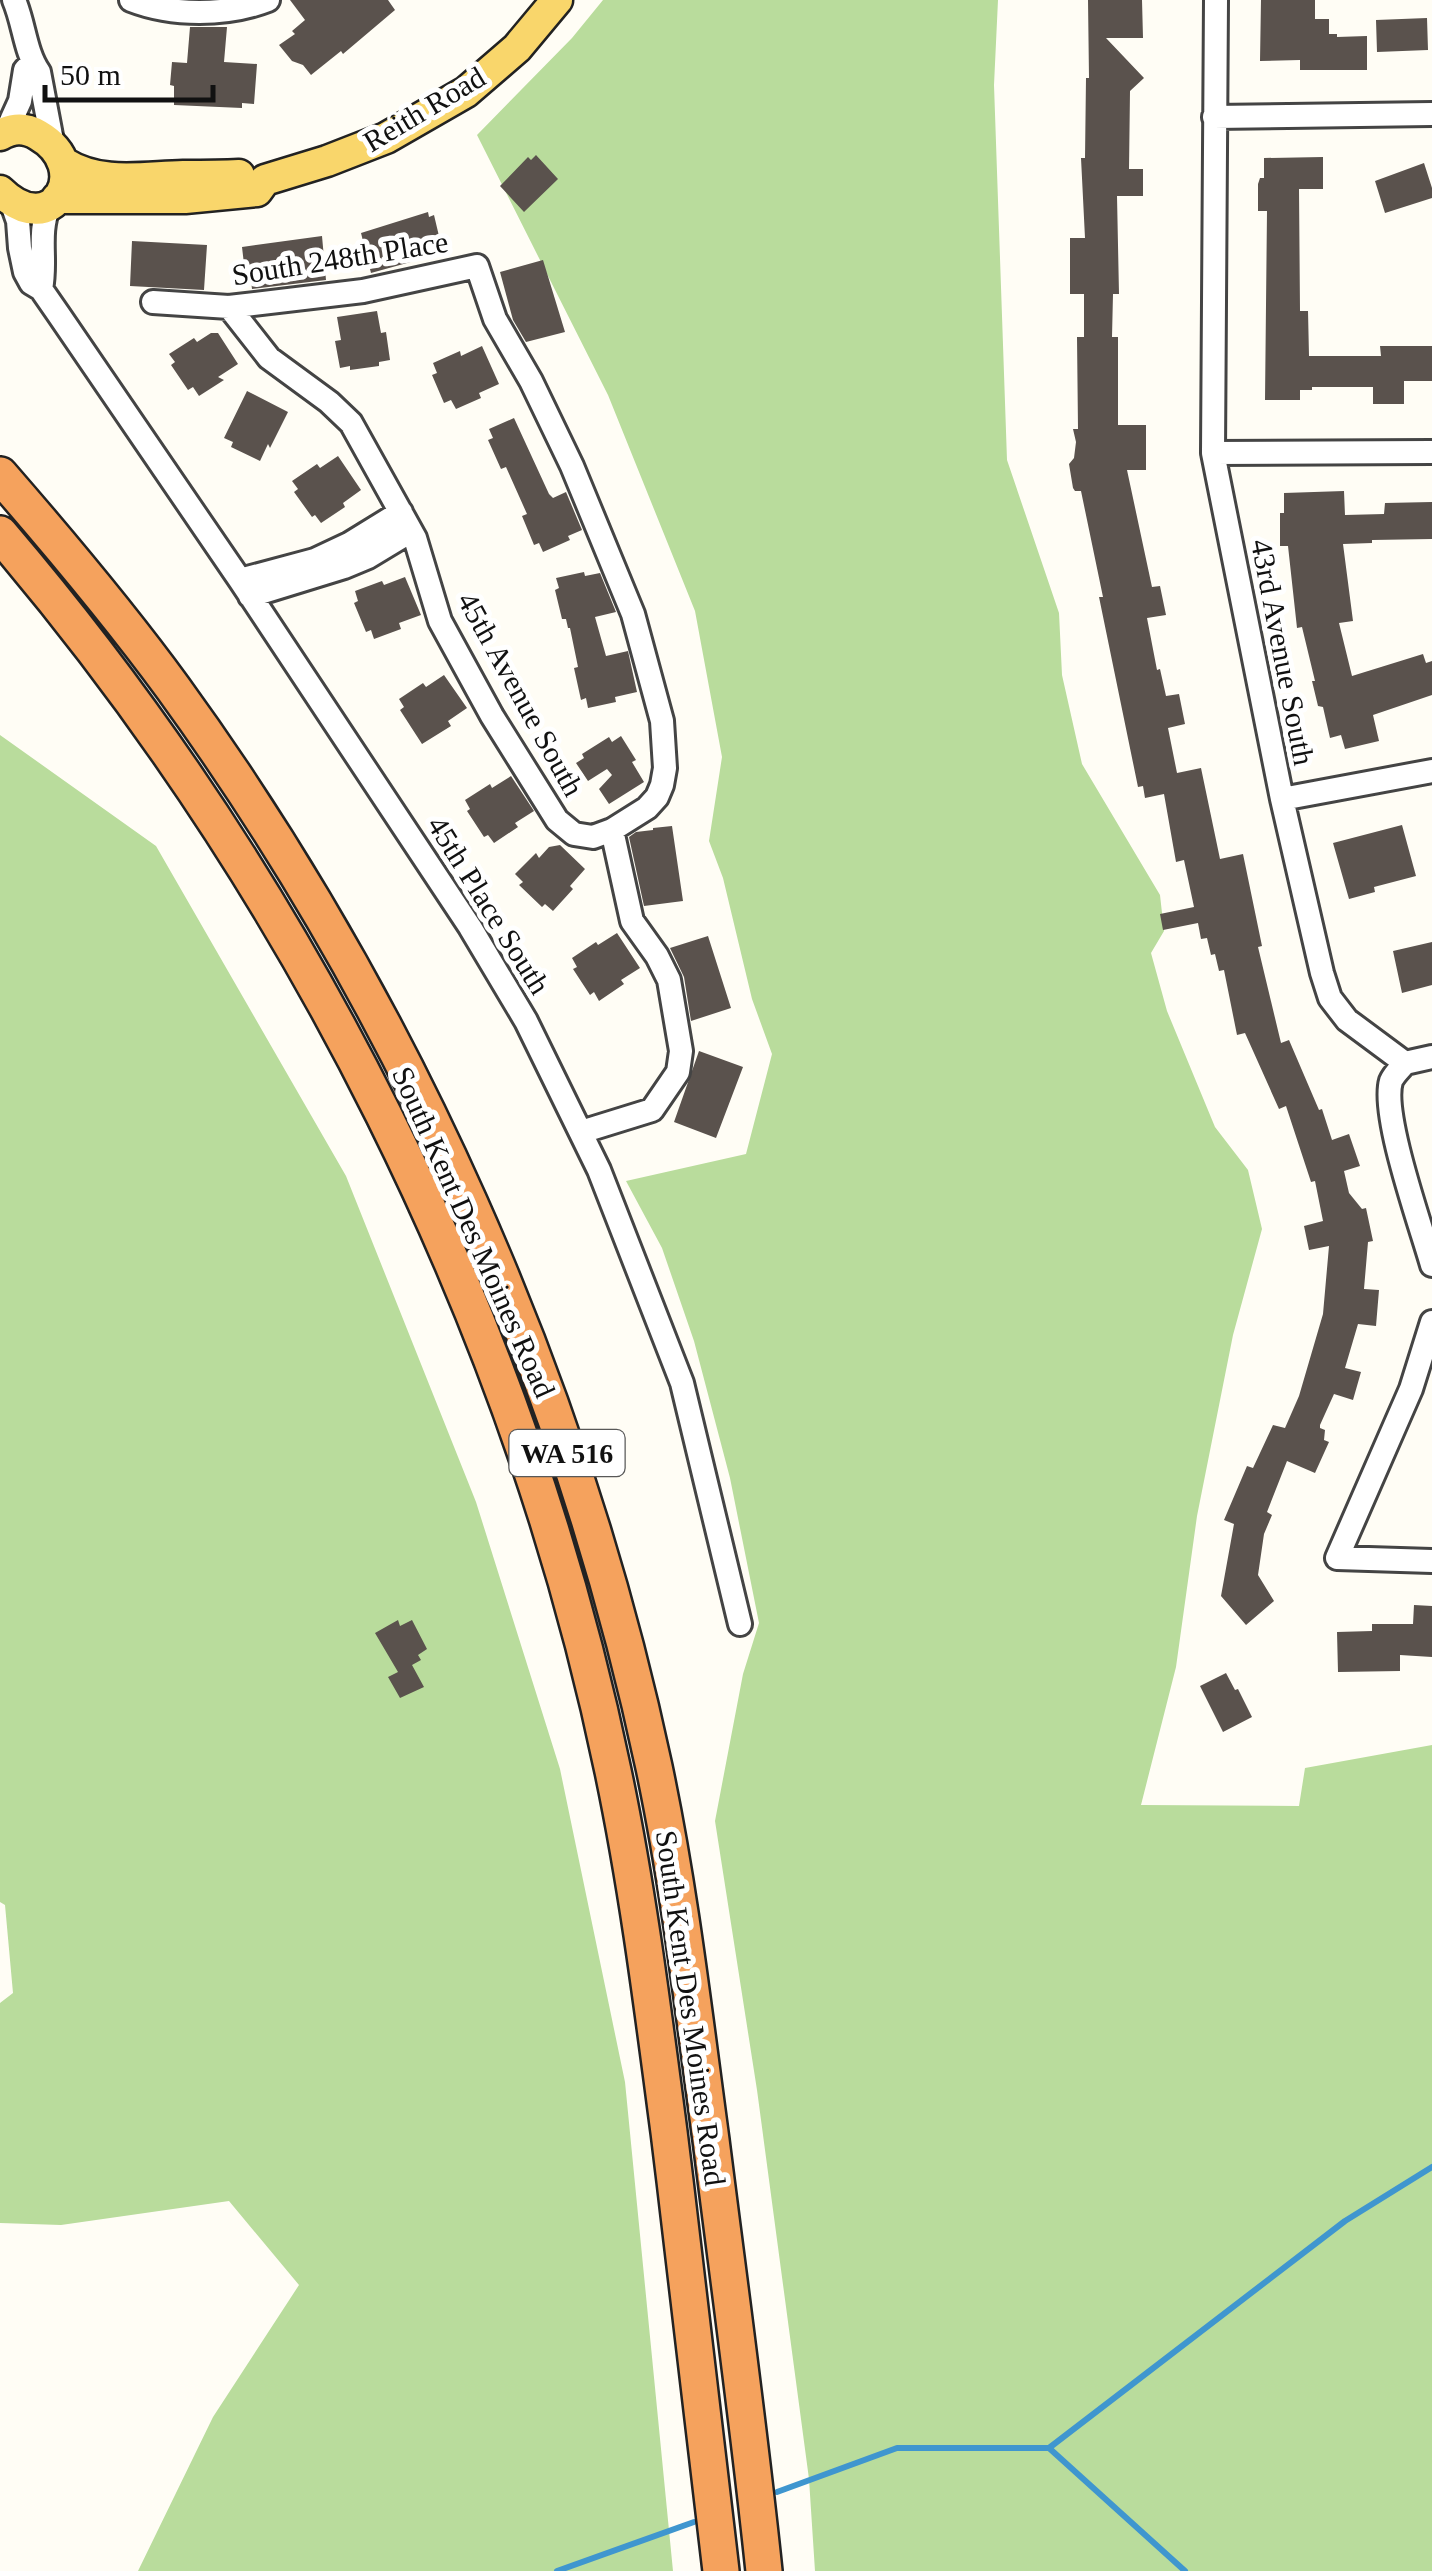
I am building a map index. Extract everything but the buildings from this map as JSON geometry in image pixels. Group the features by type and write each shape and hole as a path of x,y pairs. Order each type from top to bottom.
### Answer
{"highway":[{"name":"South Kent Des Moines Road","path":"0,475 92,582 176,693 312,900 432,1123 540,1374 581,1491 654,1766 683,1926 764,2571"},
{"name":"South Kent Des Moines Road","path":"0,534 148,725 274,914 348,1047 412,1175 501,1386 542,1503 584,1649 627,1843 652,2000 721,2571"}],"main road":[{"name":"Reith Road","path":"6,196 31,210 53,202 258,191 265,180 386,138 466,92 518,48 557,0"},
{"name":"Reith Road","path":"3,133 16,128 31,131 58,155 90,175 131,180 256,174 265,180"},
{"path":"53,202 64,188 58,155"}],"street":[{"path":"14,0 32,63 39,72 58,155"},
{"path":"131,0 158,7 206,11 250,7 268,0"},
{"name":"43rd Avenue South","path":"1216,0 1212,453 1282,799 1322,973 1330,998 1347,1020 1405,1062"},
{"path":"3,133 20,101 25,70 32,63"},
{"path":"1214,117 1432,114"},
{"name":"45th Place South","path":"6,196 18,221 25,272 31,283 41,289 245,588 526,1020 632,1249 682,1382 740,1624"},
{"path":"41,289 41,231 53,202"},
{"name":"South 248th Place","path":"153,302 230,308 363,291 477,266 495,320 572,466 633,614 662,721 666,756 660,791 648,808 612,830"},
{"name":"45th Avenue South","path":"230,308 268,358 330,402 350,424 420,552 433,601 451,643 546,804 563,826 580,836 593,837 612,830"},
{"path":"1212,453 1432,452"},
{"path":"245,588 344,567 368,557 406,522"},
{"path":"1282,799 1432,771"},
{"path":"581,1132 652,1110 678,1072 681,1051 669,980 632,921 612,830"},
{"path":"1432,1057 1405,1062 1392,1077 1389,1094 1390,1119 1432,1265"},
{"path":"1432,1322 1411,1389 1337,1558 1432,1561"}],"green space":[{"path":"603,0 998,0 994,85 1007,460 1059,613 1062,675 1082,764 1160,895 1164,931 1151,953 1167,1011 1215,1127 1248,1170 1262,1229 1233,1335 1197,1516 1176,1667 1141,1805 1299,1806 1305,1768 1432,1745 1432,2571 815,2571 809,2479 757,2090 715,1821 743,1674 759,1623 730,1478 694,1341 662,1248 626,1181 746,1154 772,1054 752,999 723,878 709,841 722,757 695,611 608,395 477,135 572,38"},
{"path":"0,735 156,846 346,1176 476,1502 560,1769 625,2082 673,2571 138,2571 213,2417 299,2285 229,2201 61,2225 0,2223 0,2003 13,1993 5,1905 0,1902"}],"waterway":[{"path":"777,2492 897,2448 1049,2448 1345,2221 1432,2167"},
{"path":"1049,2448 1185,2571"},
{"path":"557,2571 694,2522"}]}
